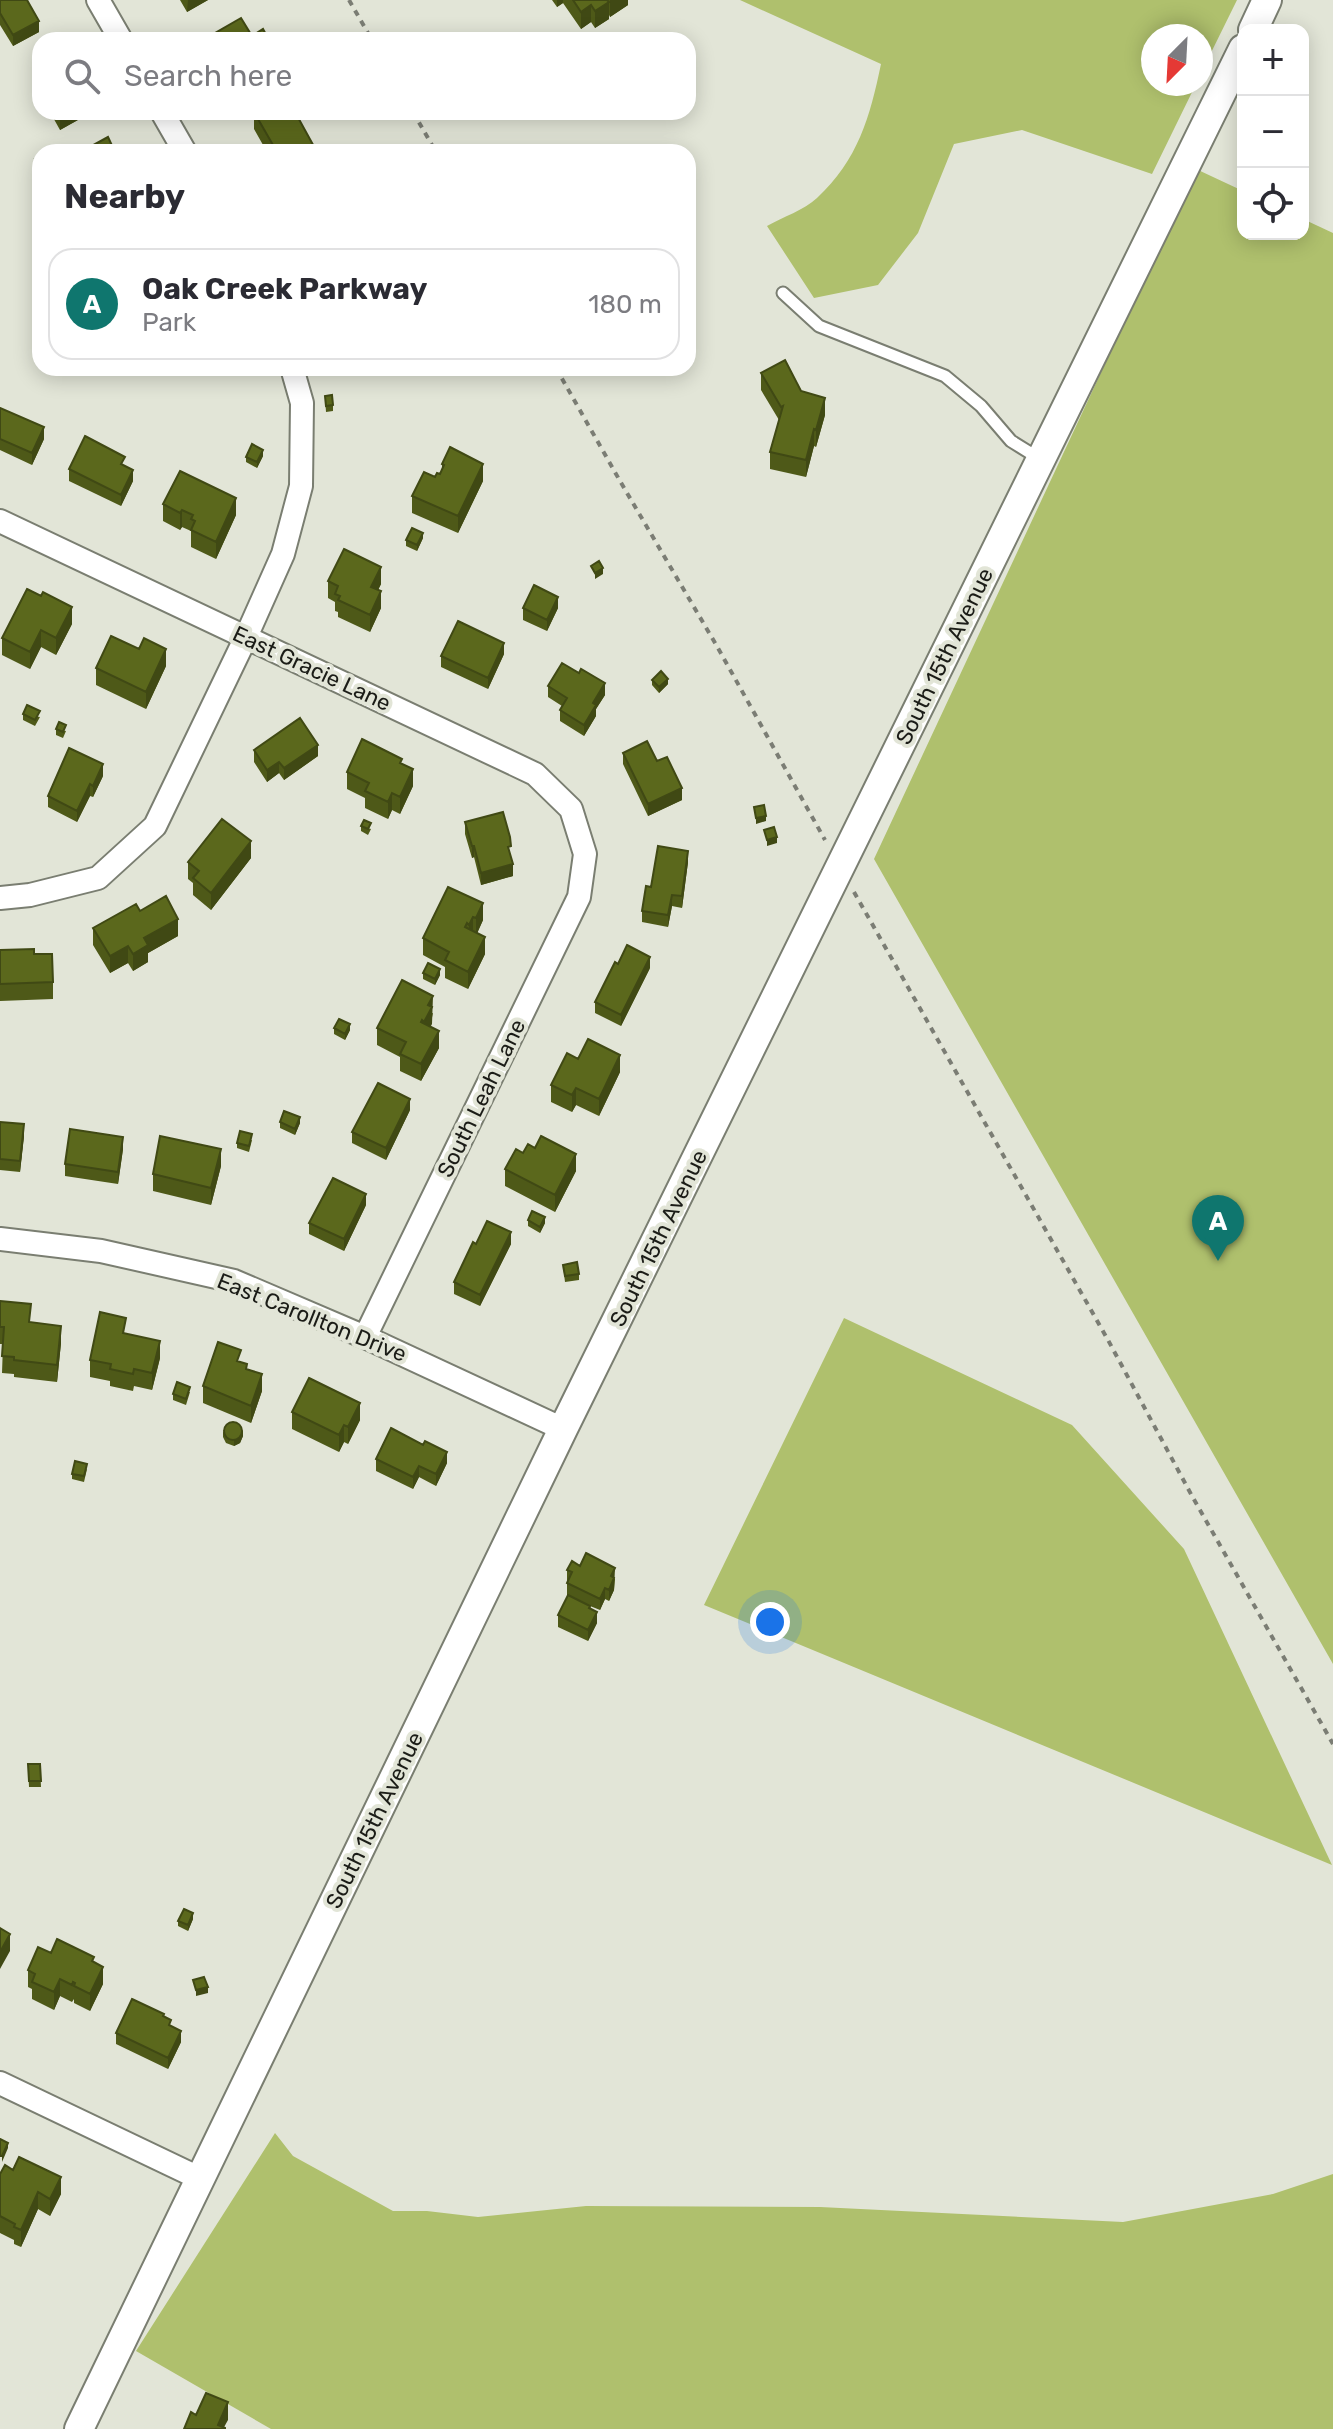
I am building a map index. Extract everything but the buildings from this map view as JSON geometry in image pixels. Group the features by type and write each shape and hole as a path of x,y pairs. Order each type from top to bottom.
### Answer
{"street":[{"path":"98,0 116,32"},
{"path":"1256,24 1267,0"},
{"name":"South 15th Avenue","path":"79,2429 563,1429 1237,61"},
{"path":"167,120 180,144"},
{"path":"0,898 30,895 98,878 155,826 283,554 301,486 302,403 294,376"},
{"name":"East Gracie Lane","path":"0,521 535,774 571,809 585,854"},
{"name":"South Leah Lane","path":"365,1337 579,897 585,854"},
{"name":"East Carollton Drive","path":"0,1239 101,1251 234,1281 365,1337 563,1429"},
{"path":"0,2083 201,2179"}],"lane":[{"path":"783,293 819,326 945,376 981,406 1011,441 1041,460"}],"path":[{"path":"349,0 367,32"},
{"path":"418,120 431,144"},
{"path":"561,376 832,852"},
{"path":"849,883 1333,1744"}],"green space":[{"path":"740,0 1237,0 1213,49 1213,24 1141,24 1141,96 1190,96 1152,174 1022,130 954,144 918,233 878,285 814,298 767,226 812,202 843,168 867,120 881,64"},
{"path":"1196,169 1237,188 1237,240 1309,240 1309,222 1333,233 1333,1664 874,859"},
{"path":"844,1318 1072,1425 1184,1549 1332,1865 704,1605"},
{"path":"275,2133 293,2156 393,2211 478,2217 586,2206 820,2207 1123,2222 1273,2194 1333,2174 1333,2429 271,2429 136,2351"}],"place":[{"name":"Oak Creek Parkway","path":"1218,1261"}]}
